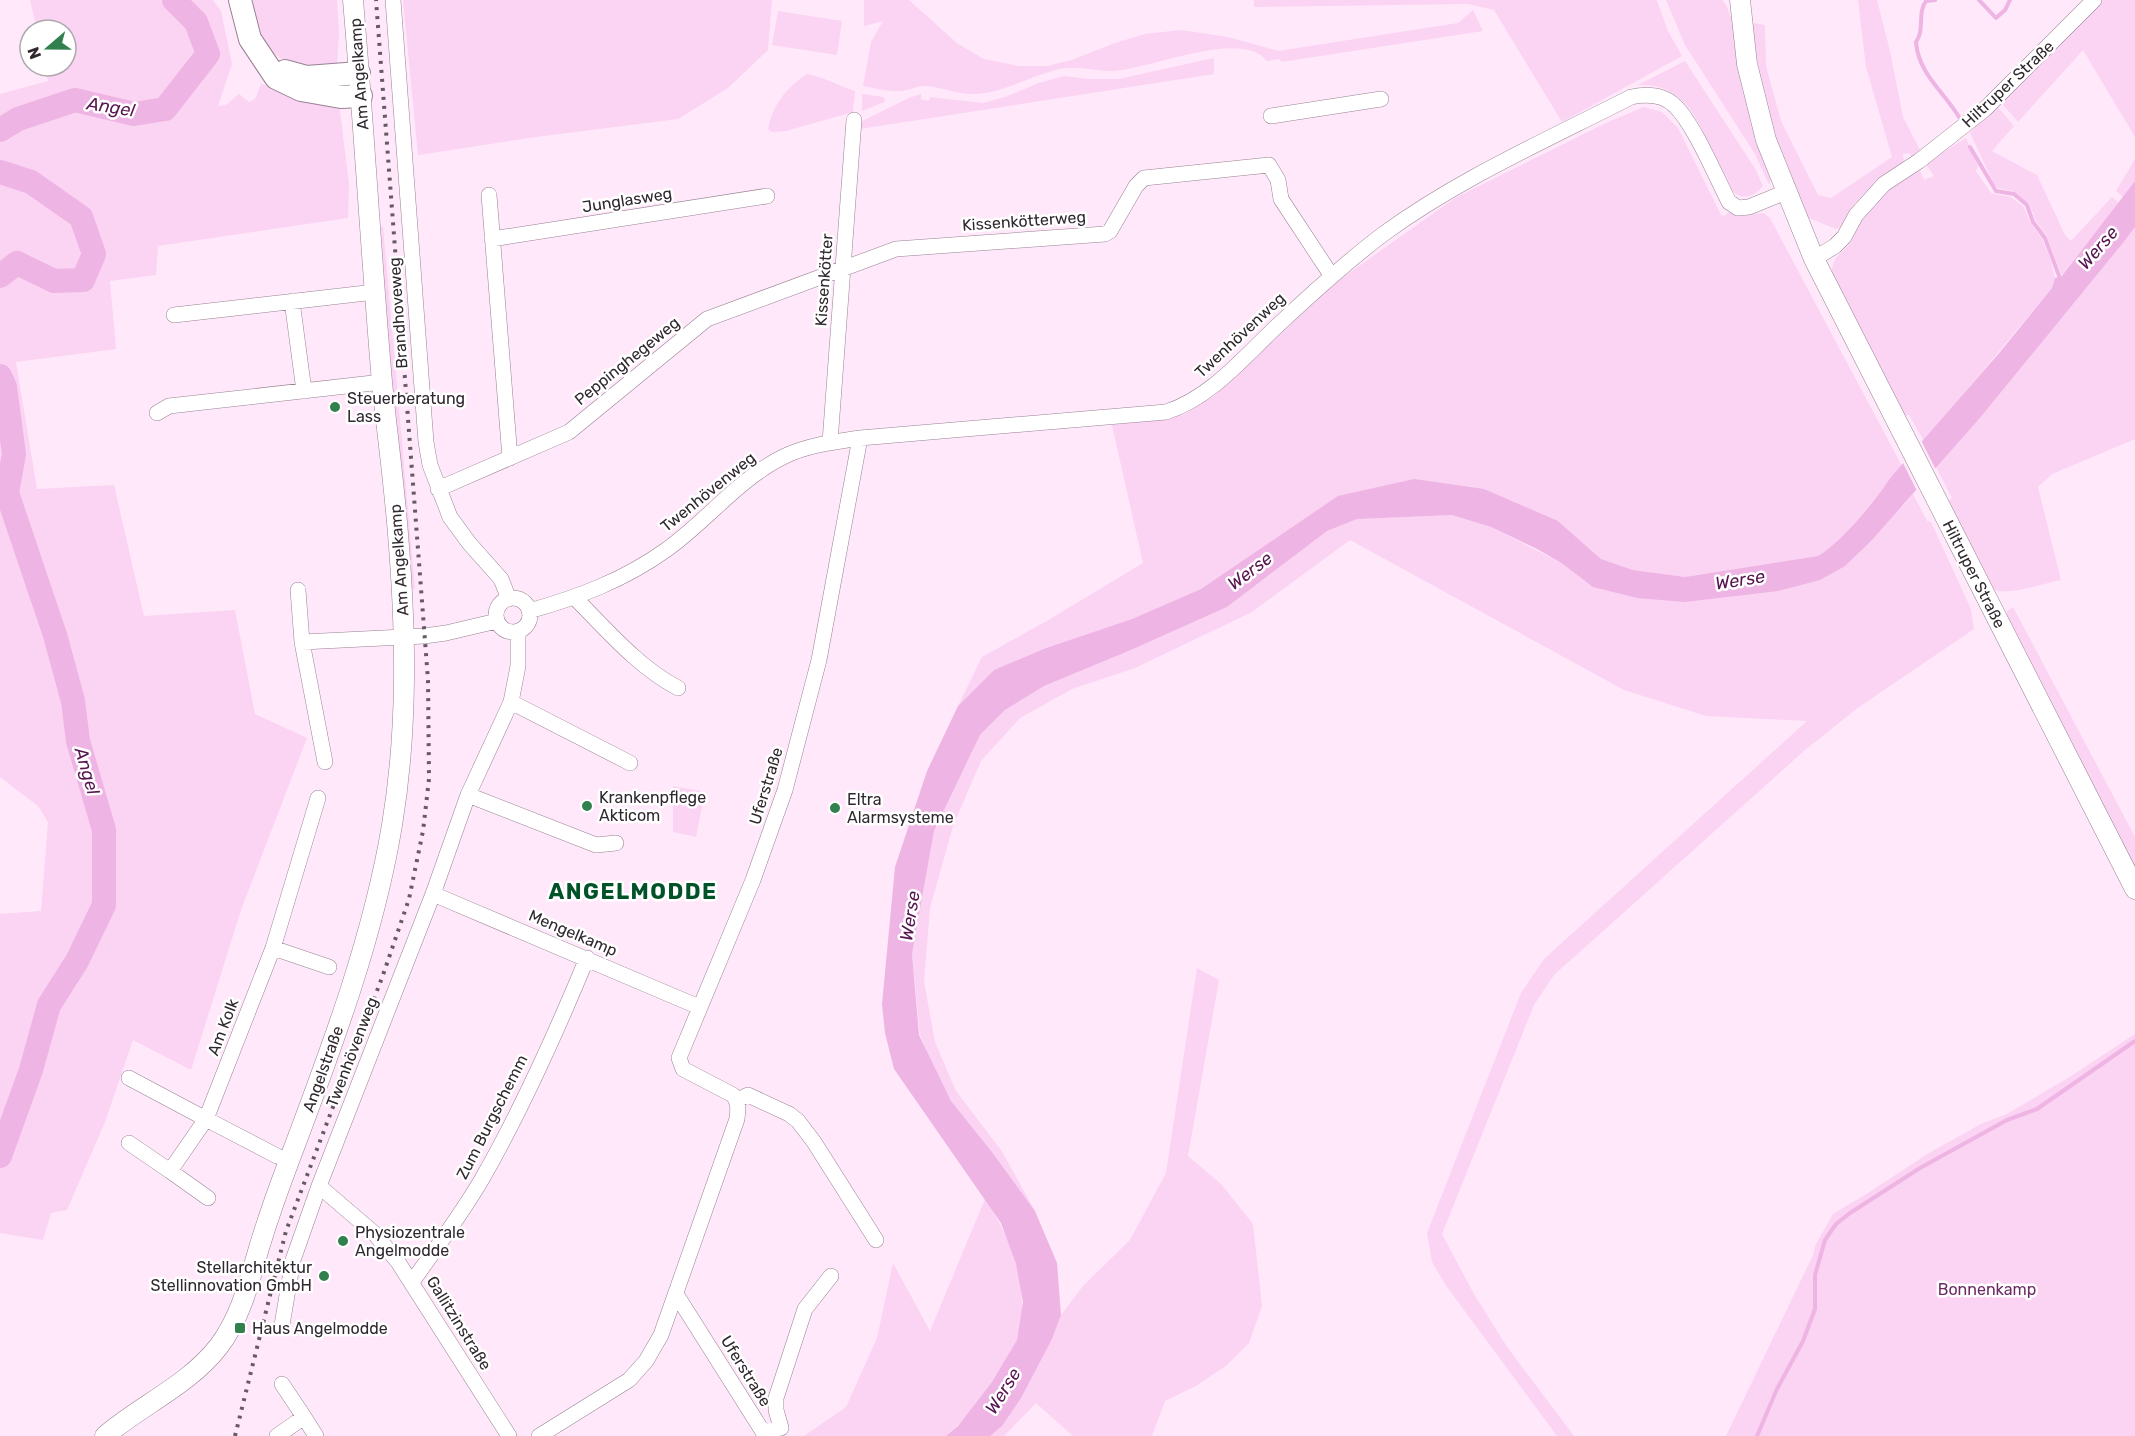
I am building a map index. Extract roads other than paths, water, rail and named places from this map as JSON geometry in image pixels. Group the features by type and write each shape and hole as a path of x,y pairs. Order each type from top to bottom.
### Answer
{"main road":[{"path":"240,0 250,39 276,78 301,90 341,97 361,96"},
{"path":"269,67 307,77 359,73"}],"street":[{"name":"Am Angelkamp","path":"302,642 404,637 398,533 382,382 353,0"},
{"name":"Brandhoveweg","path":"393,0 426,442 430,465 450,517 469,543 501,579 509,599"},
{"name":"Hiltruper Straße","path":"1740,0 1754,97 1766,140 1814,259 2135,889"},
{"name":"Hiltruper Straße","path":"1814,259 1835,246 1844,237 1856,214 1884,184 1919,161 1985,109 2094,0"},
{"name":"Twenhövenweg","path":"282,1325 293,1260 319,1186 433,894 468,795 511,702 519,666 518,631 523,629 529,621 529,610 575,598 631,573 668,549 753,476 784,456 812,446 860,438 1166,412 1182,407 1208,391 1331,275 1384,234 1456,186 1631,97 1645,94 1658,96 1674,104 1688,122 1729,202 1738,208 1749,207 1786,192"},
{"path":"1271,116 1381,99"},
{"name":"Kissenkötter","path":"830,442 854,120"},
{"name":"Kissenkötterweg","path":"842,270 896,249 1105,234 1110,231 1136,186 1144,178 1269,165 1278,180 1281,199 1331,275"},
{"path":"489,195 510,458"},
{"name":"Junglasweg","path":"492,239 767,196"},
{"name":"Peppinghegeweg","path":"438,489 569,432 707,319 842,270"},
{"path":"174,315 375,292"},
{"path":"292,301 304,391"},
{"path":"157,412 170,406 382,382"},
{"name":"Uferstraße","path":"860,438 819,660 785,790 753,880 680,1052 680,1064 690,1073 733,1095 737,1100 748,1095 789,1114 798,1122 814,1142 876,1240"},
{"path":"298,590 302,642 325,762"},
{"path":"518,631 505,630 497,621 498,608 509,599 514,598 524,602 529,610"},
{"path":"575,598 621,645 662,679 678,687"},
{"path":"404,637 446,633 497,621"},
{"name":"Angelstraße","path":"105,1436 196,1370 216,1351 229,1331 246,1293 289,1160 331,1048 369,925 381,876 392,826 399,775 405,680 404,637"},
{"path":"511,702 630,763"},
{"path":"468,795 596,845 616,843"},
{"name":"Am Kolk","path":"170,1170 206,1119 273,948 318,798"},
{"name":"Mengelkamp","path":"433,894 699,1007"},
{"path":"273,948 329,967"},
{"name":"Zum Burgschemm","path":"412,1282 482,1179 562,1019 587,958"},
{"path":"129,1078 277,1156 289,1160"},
{"path":"539,1436 629,1380 646,1361 661,1335 676,1294 737,1119 739,1108 737,1100"},
{"path":"129,1143 208,1198"},
{"name":"Gallitzinstraße","path":"319,1186 375,1234 398,1262 509,1436"},
{"name":"Uferstraße","path":"676,1294 763,1432 781,1428 776,1410 776,1398 805,1309 831,1275"},
{"path":"282,1384 316,1436"},
{"path":"277,1436 304,1417"}],"water":[{"name":"Werse","path":"2135,181 2135,227 2122,244 1979,419 1871,541 1845,566 1820,580 1778,591 1685,602 1637,598 1593,587 1563,564 1537,549 1491,527 1452,515 1357,519 1327,531 1227,607 1044,686 1005,710 980,735 934,831 912,954 919,1035 951,1101 1035,1211 1057,1263 1061,1315 1052,1339 1021,1398 1002,1426 990,1436 946,1436 958,1426 992,1382 1017,1340 1023,1302 1016,1264 1001,1223 894,1069 885,1033 882,1004 895,867 927,771 958,706 994,670 1046,648 1132,619 1201,589 1338,496 1414,479 1484,489 1558,521 1601,559 1633,570 1685,577 1818,556 1858,520 1891,477 2000,352 2052,288 2055,278 2062,276"}],"waterway":[{"name":"Angel","path":"0,130 18,119 75,100 134,114 165,109 208,54 196,22 174,0"},
{"path":"1935,0 1926,1 1923,6 1920,32 1916,42 1918,53 1927,73 1959,117"},
{"path":"1979,0 1996,18 2005,10 2010,0"},
{"path":"1970,147 1996,191 2014,194 2027,205 2033,222 2045,238 2061,281"},
{"name":"Angel","path":"0,172 31,182 81,217 94,254 83,280 54,281 17,263 0,276"},
{"name":"Angel","path":"0,376 5,387 14,454 7,493 55,635 73,701 78,741 104,830 104,905 77,961 49,1005 31,1070 0,1156"},
{"path":"1757,1436 1777,1389 1803,1341 1815,1309 1815,1275 1825,1240 1836,1224 1920,1168 2007,1120 2037,1109 2135,1041"}],"railway":[{"path":"235,1436 286,1231 383,975 409,899 423,831 429,779 428,680 376,0"}],"place":[{"name":"Steuerberatung Lass","path":"335,407"},
{"name":"Krankenpflege Akticom","path":"587,806"},
{"name":"Eltra Alarmsysteme","path":"835,808"},
{"name":"Physiozentrale Angelmodde","path":"343,1241"},
{"name":"Stellarchitektur Stellinnovation GmbH","path":"324,1276"},
{"name":"Haus Angelmodde","path":"240,1328"}],"district":[{"name":"ANGELMODDE","path":"633,891"}],"park label":[{"name":"Bonnenkamp","path":"1987,1289"}]}
